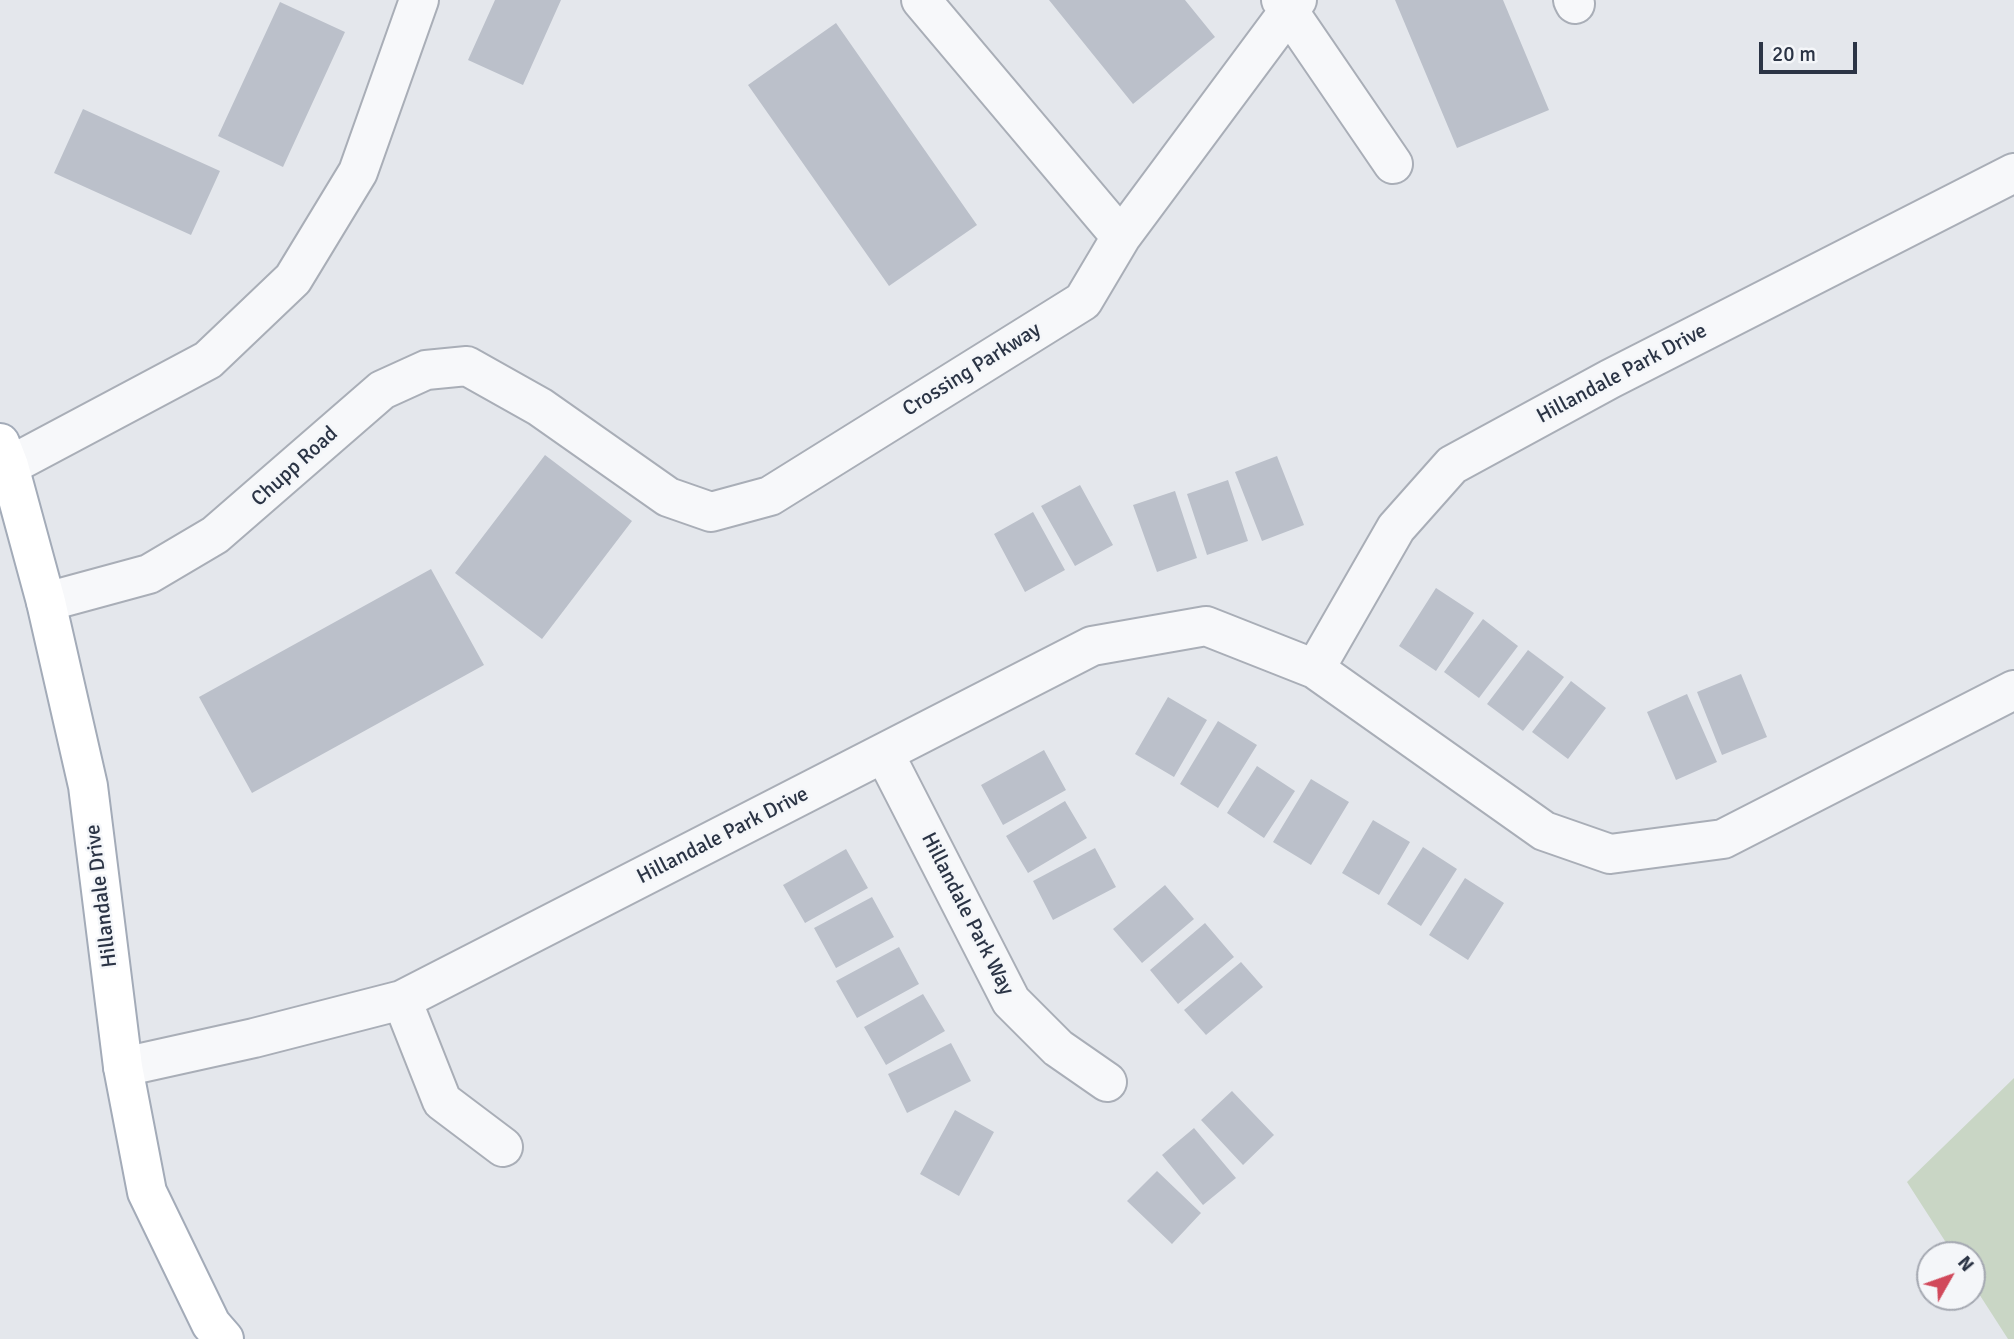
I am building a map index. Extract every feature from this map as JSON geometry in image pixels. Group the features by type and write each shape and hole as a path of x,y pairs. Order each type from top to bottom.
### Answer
{"main road":[{"name":"Hillandale Drive","path":"4,455 46,602 88,786 122,1067 147,1192 211,1324 224,1339"}],"street":[{"path":"4,455 208,360 293,279 358,172 419,0"},
{"path":"920,0 1121,237"},
{"path":"1290,4 1393,164"},
{"name":"Crossing Parkway","path":"540,407 668,497 711,512 770,496 1083,301 1121,237 1290,4"},
{"name":"Hillandale Park Drive","path":"1315,669 1396,528 1452,464 1610,379 2014,173"},
{"name":"Chupp Road","path":"46,602 149,574 215,535 382,390 426,370 467,366 540,407"},
{"name":"Hillandale Park Drive","path":"122,1067 254,1038 402,1000 1092,646 1206,626 1315,669 1544,831 1610,854 1723,839 2014,690"},
{"name":"Hillandale Park Way","path":"884,753 1011,1002 1058,1048 1107,1082"},
{"path":"402,1000 442,1101 503,1147"}],"green space":[{"path":"2014,1078 2014,1339 2008,1339 1986,1305 1986,1241 1945,1241 1907,1182"}],"building":[{"path":"495,0 561,0 523,85 468,60"},
{"path":"1049,0 1185,0 1215,37 1133,104"},
{"path":"1395,0 1503,0 1549,110 1457,148"},
{"path":"280,2 345,32 283,167 218,136"},
{"path":"836,23 977,225 889,286 748,85"},
{"path":"83,109 220,171 191,235 54,173"},
{"path":"545,455 632,521 542,639 455,573"},
{"path":"1277,456 1304,525 1262,541 1235,472"},
{"path":"1228,480 1248,541 1207,555 1187,494"},
{"path":"1080,485 1113,545 1075,566 1041,506"},
{"path":"1175,491 1197,558 1157,572 1133,505"},
{"path":"1033,512 1065,570 1025,592 994,534"},
{"path":"431,569 484,665 252,793 199,697"},
{"path":"1436,588 1474,613 1436,671 1399,646"},
{"path":"1483,619 1518,646 1479,698 1444,672"},
{"path":"1528,650 1564,677 1523,731 1487,704"},
{"path":"1741,674 1767,737 1722,755 1697,692"},
{"path":"1571,681 1606,708 1568,759 1532,732"},
{"path":"1687,694 1717,762 1676,780 1647,712"},
{"path":"1168,697 1207,720 1174,777 1135,754"},
{"path":"1218,721 1257,745 1218,808 1180,784"},
{"path":"1044,750 1066,790 1003,825 981,785"},
{"path":"1257,766 1295,791 1264,838 1227,813"},
{"path":"1311,779 1349,802 1311,865 1273,842"},
{"path":"1065,801 1087,838 1028,873 1006,836"},
{"path":"1373,820 1410,842 1379,895 1342,873"},
{"path":"1423,847 1457,869 1421,926 1387,904"},
{"path":"1095,848 1116,887 1053,920 1033,881"},
{"path":"846,849 868,888 805,923 783,885"},
{"path":"1465,878 1504,903 1468,960 1429,935"},
{"path":"1165,885 1194,919 1142,963 1113,929"},
{"path":"872,897 894,937 836,968 814,928"},
{"path":"1205,923 1234,957 1178,1004 1150,970"},
{"path":"899,947 919,984 857,1018 836,981"},
{"path":"1241,962 1263,987 1206,1035 1184,1010"},
{"path":"923,994 945,1031 886,1065 864,1027"},
{"path":"951,1043 971,1081 907,1113 888,1074"},
{"path":"1232,1091 1274,1135 1243,1165 1201,1120"},
{"path":"955,1110 994,1132 959,1196 920,1174"},
{"path":"1194,1128 1236,1178 1203,1205 1162,1155"},
{"path":"1157,1171 1201,1213 1172,1244 1127,1201"}]}
